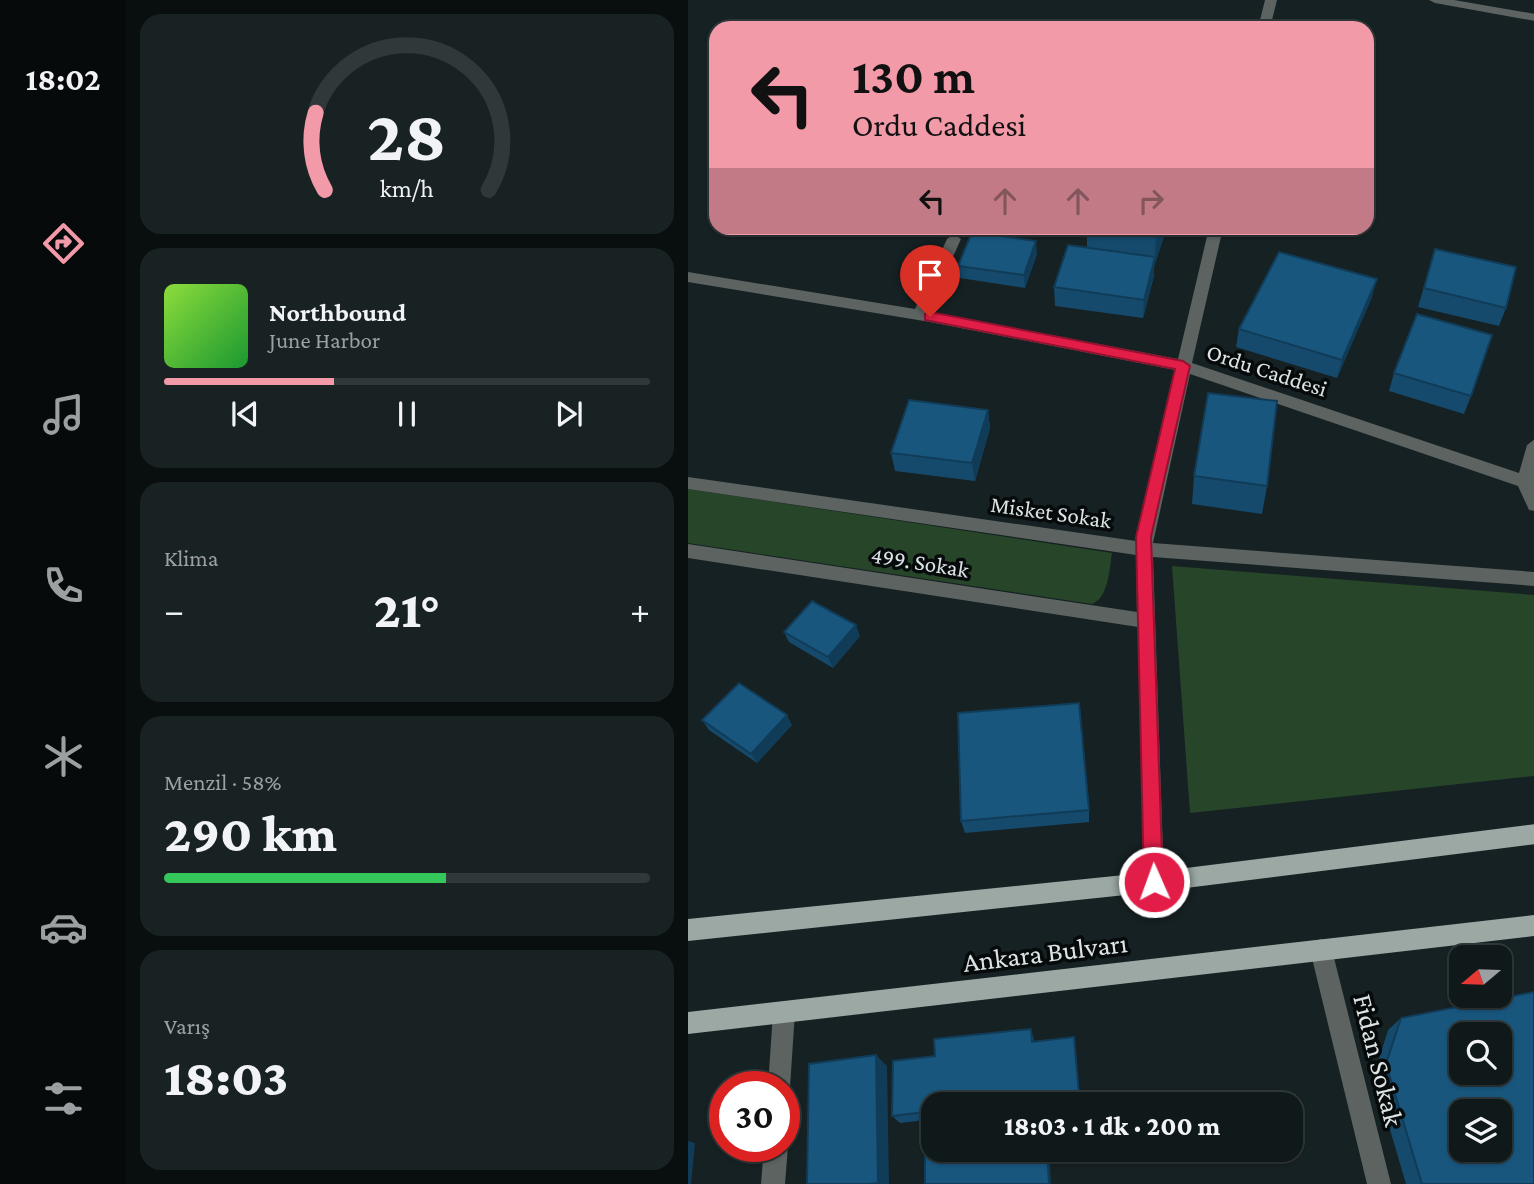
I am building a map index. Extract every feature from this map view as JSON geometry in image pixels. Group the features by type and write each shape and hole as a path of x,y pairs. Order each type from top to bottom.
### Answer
{"main road":[{"path":"688,930 1154,882 1534,834"},
{"name":"Ankara Bulvarı","path":"688,1023 1534,925"}],"street":[{"path":"1266,21 1271,0"},
{"path":"1435,0 1534,18"},
{"path":"1154,882 1144,537 1214,235"},
{"path":"919,316 954,239"},
{"name":"Ordu Caddesi","path":"688,277 919,316 1183,366 1529,483"},
{"path":"1534,445 1529,483 1534,505"},
{"name":"Misket Sokak","path":"688,483 1144,549 1534,579"},
{"name":"499. Sokak","path":"688,551 1146,621"},
{"name":"Fidan Sokak","path":"1321,950 1379,1184"},
{"path":"780,1071 784,1012"},
{"path":"773,1184 775,1162"}],"green space":[{"path":"688,489 1112,553 1107,582 1102,595 1092,604 688,543"},
{"path":"1172,566 1534,595 1534,776 1190,813"}],"building":[{"path":"971,235 1036,241 1024,275 958,266"},
{"path":"1068,245 1155,257 1144,300 1054,287"},
{"path":"1435,249 1516,267 1506,308 1424,288"},
{"path":"1279,252 1377,279 1342,360 1239,329"},
{"path":"1417,314 1492,335 1471,396 1394,373"},
{"path":"1208,393 1277,401 1267,486 1194,476"},
{"path":"909,400 988,410 972,463 891,453"},
{"path":"812,601 856,625 828,657 784,632"},
{"path":"739,683 787,715 751,754 702,720"},
{"path":"1079,703 1089,810 961,821 958,713"},
{"path":"1534,992 1534,1184 1422,1184 1386,1064 1401,1018 1452,1008 1512,1008 1512,996"},
{"path":"1031,1029 1032,1042 1074,1037 1079,1092 921,1092 921,1112 892,1116 893,1061 935,1056 934,1039"},
{"path":"876,1055 878,1183 807,1184 809,1064"},
{"path":"925,1162 1048,1162 1049,1184 925,1184"}],"route":[{"path":"930,317 1183,366 1144,537 1154,882"}]}
